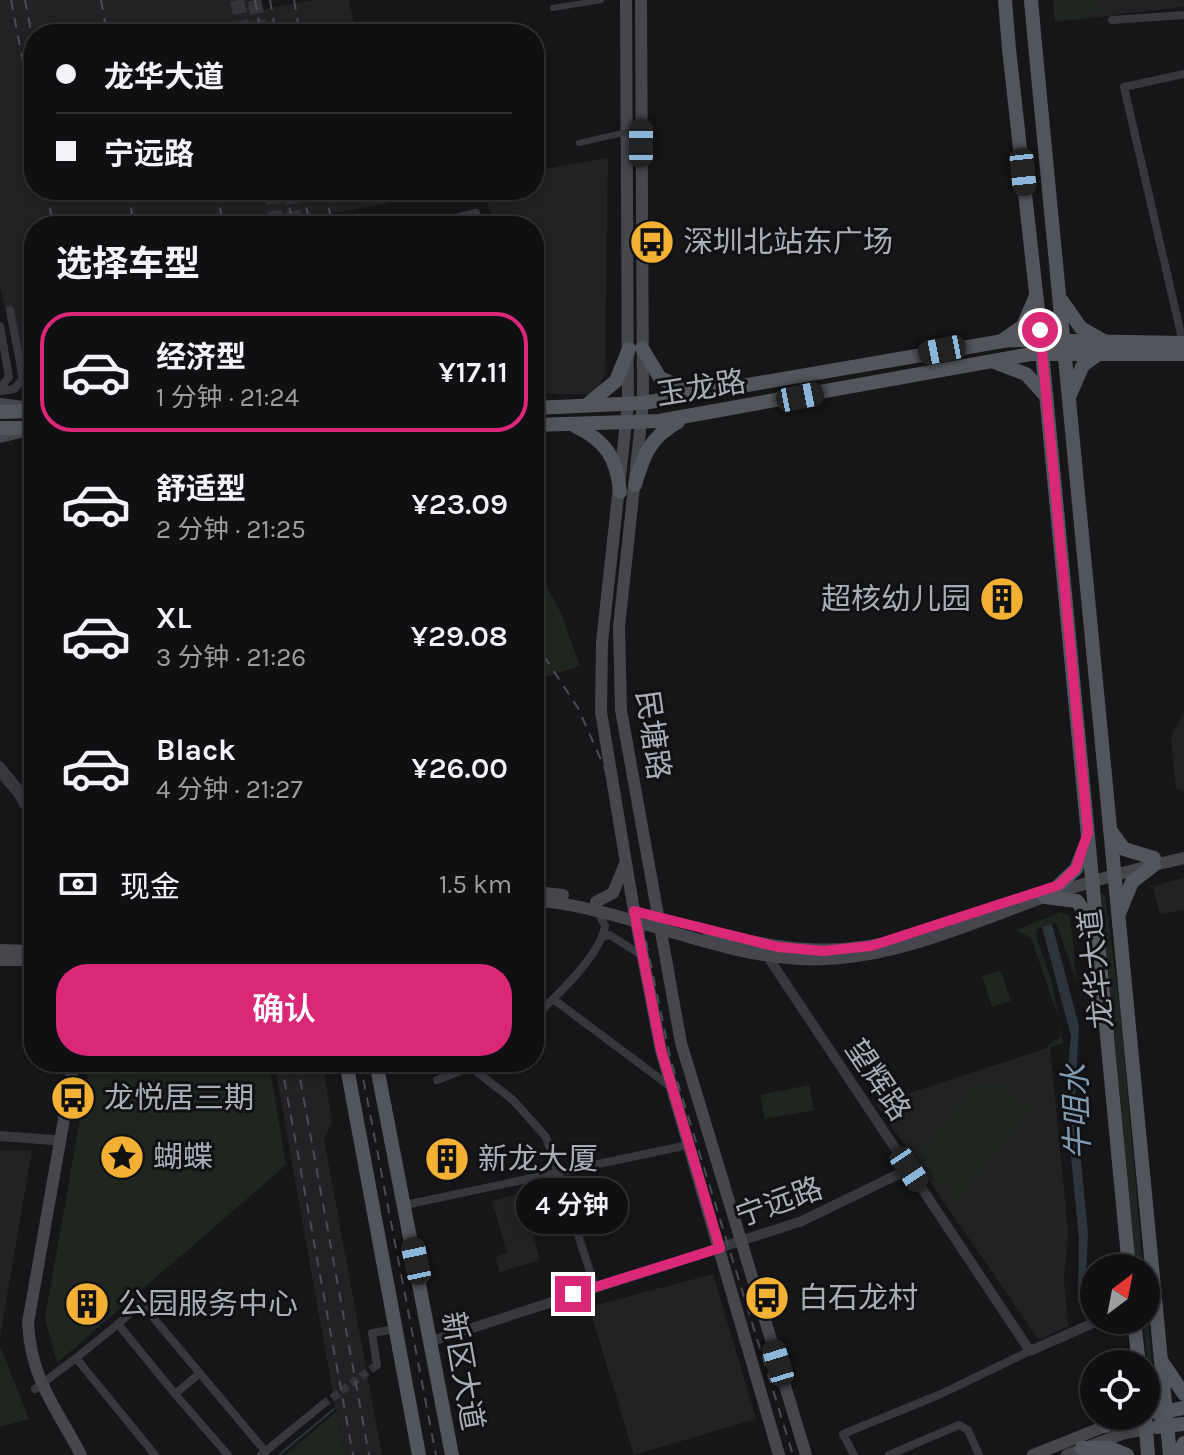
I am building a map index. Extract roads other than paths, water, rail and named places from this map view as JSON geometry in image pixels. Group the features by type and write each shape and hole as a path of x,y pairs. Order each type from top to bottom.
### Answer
{"main road":[{"name":"民塘路","path":"626,0 636,348 635,485 619,627 619,686 628,760 681,1043 806,1455"},
{"name":"民塘路","path":"635,321 641,0"},
{"name":"龙华大道","path":"1005,0 1042,346 1128,1254"},
{"name":"龙华大道","path":"1031,0 1159,1350"},
{"path":"999,341 1023,326 1036,290"},
{"path":"1057,291 1069,315 1106,347 1184,354"},
{"name":"玉龙路","path":"544,407 635,403 999,341 1042,346 1106,347"},
{"path":"1068,401 1083,365 1106,347 1184,343"},
{"name":"玉龙路","path":"544,427 678,418 990,362 1042,346"},
{"path":"959,347 962,366"},
{"path":"592,424 588,405 616,381 636,348 665,383 700,393"},
{"path":"990,362 1026,374 1047,398"},
{"path":"676,397 678,418"},
{"path":"544,402 558,406"},
{"path":"0,404 24,408"},
{"path":"0,412 24,411"},
{"path":"635,485 643,456 653,439 695,414"},
{"name":"民塘路","path":"634,423 620,492 599,686 634,916 672,1088 779,1455"},
{"path":"564,425 608,448 615,460 620,492"},
{"path":"0,428 24,428"},
{"path":"0,437 24,431"},
{"path":"1109,825 1124,849 1154,862"},
{"path":"1059,885 1076,868 1088,832"},
{"path":"1118,923 1132,882 1154,862 1184,851"},
{"path":"544,894 660,923 778,947 842,950 901,938 1059,885 1154,862 1184,858"},
{"path":"544,901 596,905 613,893 623,874 625,859"},
{"path":"660,923 692,935 766,954 821,959 873,954 1045,897 1092,878"},
{"path":"1045,897 1077,901 1097,931"},
{"path":"668,970 671,947 692,935"},
{"path":"0,950 24,951"},
{"path":"0,960 24,960"},
{"path":"63,1072 21,1316 24,1357 73,1455"},
{"path":"72,1072 29,1304 29,1341 38,1388 81,1455"},
{"name":"新区大道","path":"348,1072 419,1455"},
{"name":"新区大道","path":"378,1072 452,1455"},
{"name":"龙华大道","path":"1160,1357 1170,1455"},
{"path":"1160,1357 1184,1394"},
{"path":"1164,1418 1184,1408"},
{"path":"1160,1418 1184,1424"},
{"path":"1033,1455 1090,1430"},
{"path":"1067,1455 1129,1430"},
{"path":"1146,1430 1148,1455"},
{"path":"1178,1455 1184,1443"},
{"path":"1082,1448 1110,1448 1127,1455"}],"street":[{"path":"553,8 601,0"},
{"path":"1112,20 1184,15"},
{"path":"1184,74 1124,87 1184,343"},
{"path":"579,143 650,127"},
{"path":"0,389 14,389 23,379 10,310"},
{"path":"0,326 9,377 0,389"},
{"path":"0,765 24,795"},
{"path":"0,774 24,808"},
{"path":"544,1008 602,938 605,924 596,905"},
{"path":"602,938 611,935 643,959"},
{"name":"望辉路","path":"766,954 1030,1351"},
{"path":"553,999 672,1088"},
{"path":"437,1080 463,1072"},
{"path":"476,1072 538,1125 550,1145 595,1287"},
{"path":"0,1136 53,1140"},
{"path":"405,1205 688,1145"},
{"name":"宁远路","path":"432,1341 822,1213 909,1169"},
{"path":"38,1388 141,1303 263,1453 322,1405"},
{"path":"118,1324 228,1455"},
{"path":"377,1365 372,1333 396,1329"},
{"path":"854,1455 843,1434 941,1394 1080,1329"},
{"path":"76,1358 155,1455"},
{"path":"175,1394 200,1373"},
{"path":"889,1455 959,1425 968,1430 979,1455"}],"waterway":[{"name":"牛咀水","path":"279,1455 334,1409"}],"tunnel":[{"path":"237,0 242,24"},
{"path":"254,0 259,24"},
{"path":"273,200 276,216"},
{"path":"292,200 294,216"},
{"path":"322,1405 377,1365"}],"railway":[{"path":"11,0 24,67"},
{"path":"25,0 30,24"},
{"path":"101,0 105,24"},
{"path":"255,0 259,24"},
{"path":"270,0 274,24"},
{"path":"294,0 298,24"},
{"path":"49,200 51,216"},
{"path":"130,200 132,216"},
{"path":"219,200 221,216"},
{"path":"288,200 291,216"},
{"path":"305,200 308,216"},
{"path":"328,200 330,216"},
{"path":"544,656 578,708 614,789 671,1061 793,1455"},
{"path":"283,1072 353,1455"},
{"path":"299,1072 369,1455"},
{"path":"362,1072 436,1455"}],"place":[{"name":"深圳北站东广场","path":"652,242"},
{"name":"超核幼儿园","path":"1002,599"},
{"name":"龙悦居三期","path":"73,1098"},
{"name":"蝴蝶","path":"122,1157"},
{"name":"新龙大厦","path":"447,1159"},
{"name":"白石龙村","path":"767,1298"},
{"name":"公园服务中心","path":"87,1304"}]}
